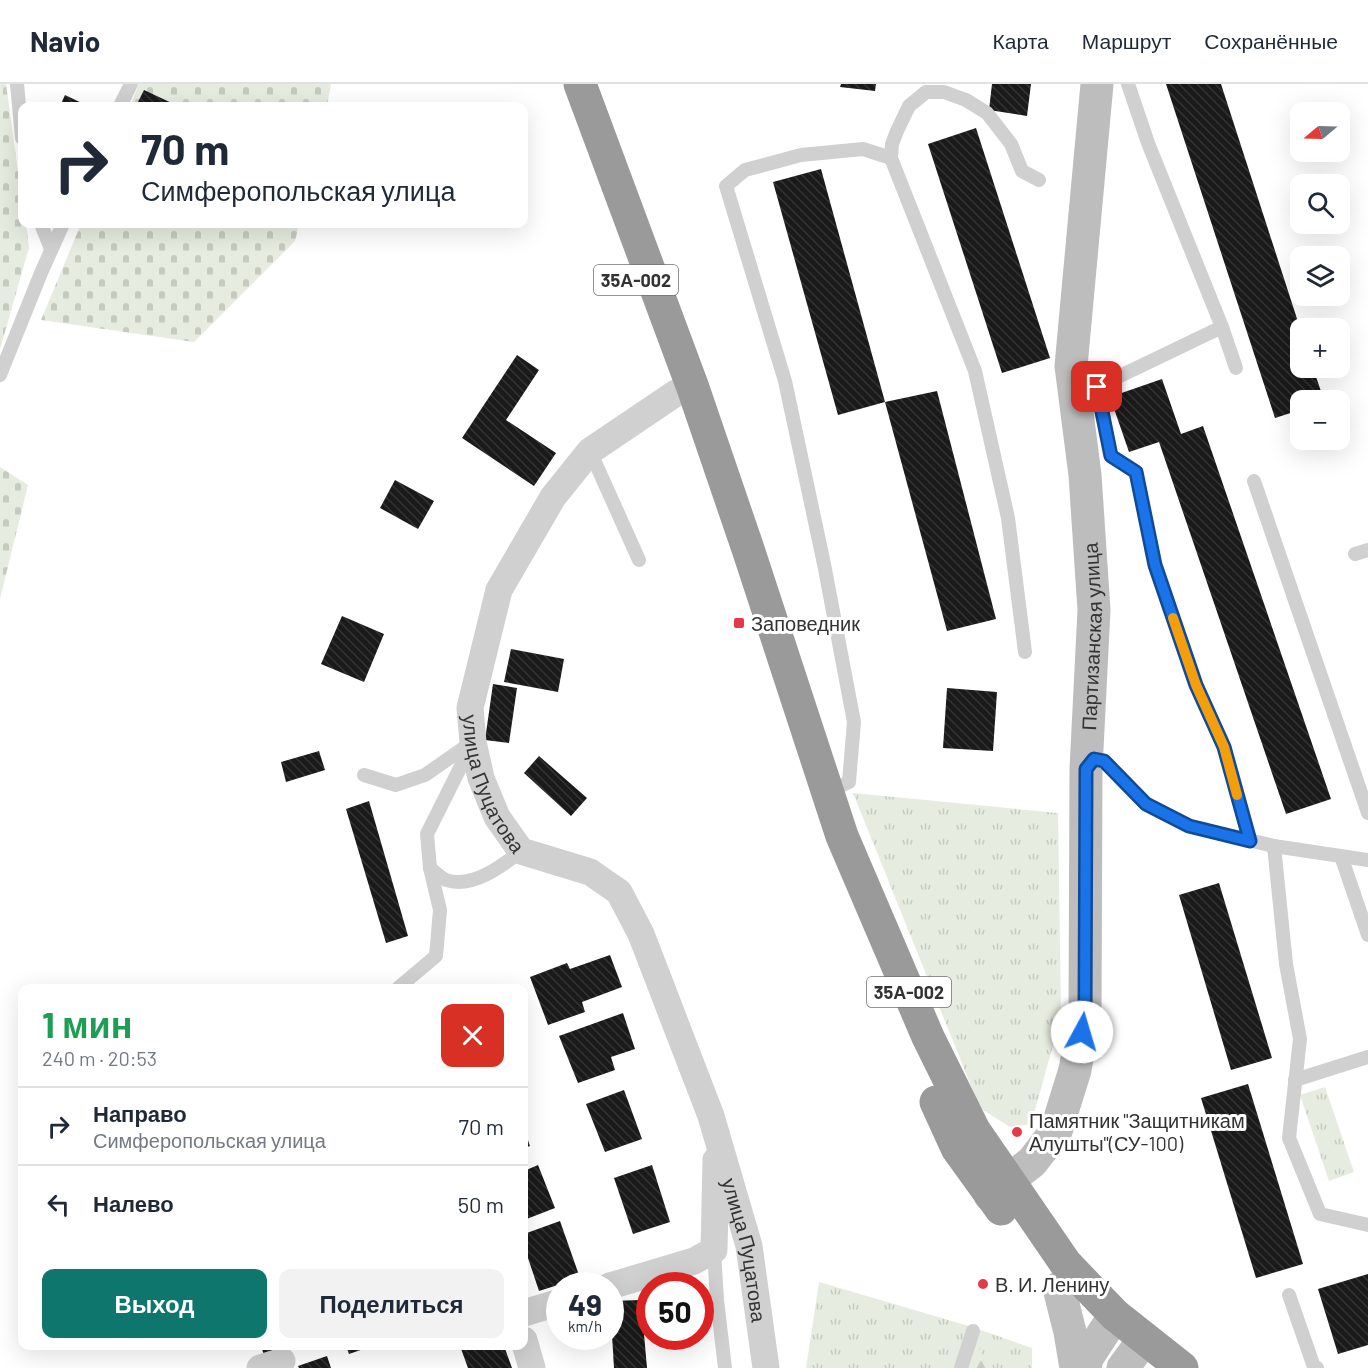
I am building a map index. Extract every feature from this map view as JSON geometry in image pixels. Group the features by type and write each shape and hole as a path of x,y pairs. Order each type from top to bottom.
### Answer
{"highway":[{"name":"35А-002","path":"565,84 676,393 757,633 825,856 957,1148 999,1189 1062,1276"},
{"name":"35А-002","path":"580,84 700,410 842,836 928,1037 974,1130 999,1189"},
{"path":"1062,1276 1109,1324 1136,1358 1182,1368"}],"main road":[{"name":"Партизанская улица","path":"999,1189 1032,1162 1056,1131 1075,1070 1085,1013 1086,769 1094,610 1085,474 1071,366 1097,84"},
{"path":"1062,1276 1076,1368"},
{"path":"1084,1368 1109,1324"}],"street":[{"name":"улица Пуцатова","path":"676,393 590,451 553,497 499,590 470,708 473,742 481,778 497,817 521,850 590,872 619,892 641,934 716,1134 749,1246 766,1368"},
{"name":"улица Пуцатова","path":"704,1255 716,1134"},
{"path":"624,1281 704,1255"},
{"path":"528,1312 546,1306"},
{"path":"527,1350 532,1368"}],"lane":[{"path":"17,84 19,102"},
{"path":"122,102 130,84"},
{"path":"1128,84 1148,143 1222,327 1236,368"},
{"path":"1025,652 1008,518 975,372 891,158 892,144 909,106 926,92 944,92 966,100 987,112 1011,144 1022,171 1039,180"},
{"path":"826,793 849,782 854,722 824,564 785,381 726,186 745,170 801,155 863,149 891,158"},
{"path":"43,228 51,249"},
{"path":"0,375 61,228"},
{"path":"1222,327 1097,387 1111,456 1136,472 1155,565 1196,685 1224,747 1250,841"},
{"path":"590,451 639,560"},
{"path":"1254,481 1368,813"},
{"path":"364,775 396,785 425,775 473,742"},
{"path":"403,984 436,956 440,910 430,868 428,834 473,742"},
{"path":"1086,769 1094,759 1104,761 1146,804 1189,826 1274,846 1368,860"},
{"path":"1274,846 1286,964 1300,1040 1288,1138 1320,1214 1368,1225"},
{"path":"430,868 446,880 468,882 502,865 521,850"},
{"path":"1341,856 1368,935"},
{"path":"1295,1080 1368,1057"},
{"path":"704,1255 717,1300 721,1366"},
{"path":"1289,1295 1314,1367 1317,1368"},
{"path":"961,1368 973,1331"}],"green space":[{"path":"0,84 6,84 18,172 18,228 26,228 29,248 0,349"},
{"path":"139,84 331,84 328,102 132,102"},
{"path":"79,228 298,228 295,241 194,342 41,320"},
{"path":"0,467 28,485 0,599"},
{"path":"853,793 1058,813 1061,1017 1031,1124 1010,1127 980,1108"},
{"path":"1325,1087 1354,1172 1329,1181 1300,1095"},
{"path":"819,1282 972,1327 1032,1348 1032,1368 806,1368"},
{"path":"974,1339 990,1368 965,1368"}],"building":[{"path":"841,84 876,84 875,91 840,87"},
{"path":"992,84 1031,84 1027,116 989,110"},
{"path":"1166,84 1221,84 1290,297 1290,306 1293,306 1297,318 1290,318 1290,378 1316,378 1321,390 1290,390 1290,413 1275,418"},
{"path":"144,90 170,102 138,102"},
{"path":"65,95 80,102 62,102"},
{"path":"976,128 1050,358 1002,373 928,144"},
{"path":"821,169 885,402 838,415 773,182"},
{"path":"517,355 539,370 506,420 556,453 534,486 462,438"},
{"path":"1162,379 1181,434 1203,426 1331,799 1286,814 1159,442 1129,452 1110,397"},
{"path":"937,391 996,619 947,631 885,402"},
{"path":"395,480 434,501 418,529 380,508"},
{"path":"342,616 384,634 364,682 321,664"},
{"path":"511,649 564,659 558,692 504,682"},
{"path":"493,684 517,688 509,743 485,740"},
{"path":"947,688 997,692 993,751 943,748"},
{"path":"319,751 325,770 286,782 281,762"},
{"path":"539,756 587,798 571,816 524,773"},
{"path":"369,801 408,936 386,943 346,809"},
{"path":"1219,883 1272,1058 1231,1070 1179,895"},
{"path":"610,955 622,987 582,1002 585,1012 548,1025 530,977 567,963 570,969"},
{"path":"623,1013 635,1049 611,1057 615,1070 578,1083 559,1036"},
{"path":"1248,1084 1303,1264 1256,1278 1201,1098"},
{"path":"624,1090 642,1139 605,1152 586,1104"},
{"path":"538,1165 555,1208 528,1218 528,1169"},
{"path":"652,1165 670,1222 633,1234 614,1178"},
{"path":"560,1221 578,1272 546,1272 546,1289 539,1291 528,1258 528,1233"},
{"path":"1368,1274 1368,1345 1338,1354 1318,1289"},
{"path":"636,1300 636,1350 645,1350 647,1368 614,1368 613,1350 624,1350 624,1301"},
{"path":"262,1350 277,1350 278,1353 265,1358"},
{"path":"348,1350 360,1350 349,1354"},
{"path":"461,1350 505,1350 512,1368 468,1368"},
{"path":"327,1356 331,1368 299,1368 298,1366"}],"slow traffic":[{"path":"1173,618 1196,685 1224,747 1237,795"}],"place":[{"name":"Заповедник","path":"739,623"},
{"name":"Памятник \"Защитникам Алушты\"(СУ-100)","path":"1017,1132"},
{"name":"В. И. Ленину","path":"983,1284"}],"route":[{"path":"1082,1032 1085,1013 1086,769 1094,759 1104,761 1146,804 1189,826 1250,841 1224,747 1196,685 1155,565 1136,472 1111,456 1097,387"}]}
